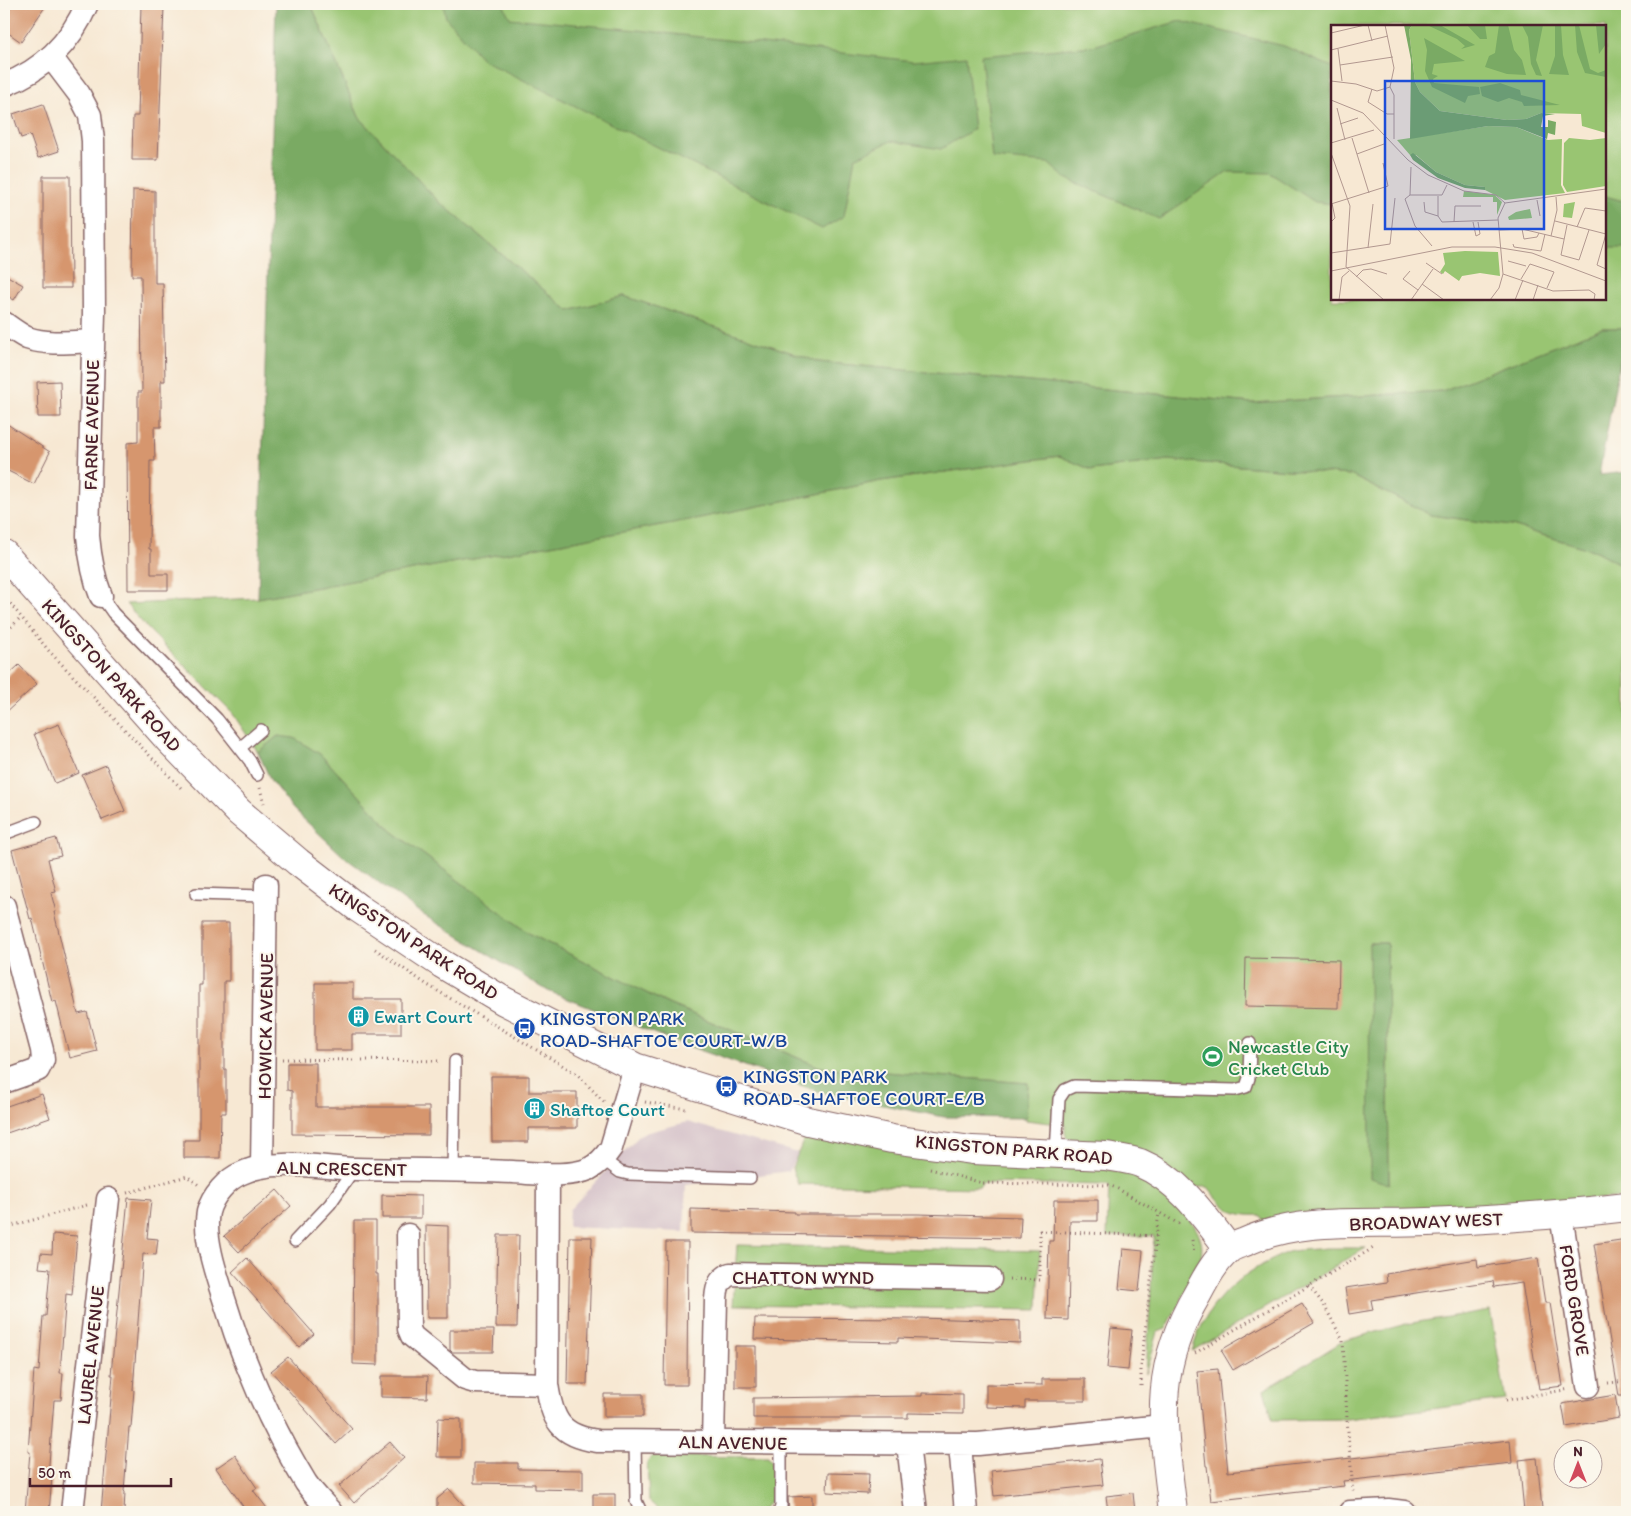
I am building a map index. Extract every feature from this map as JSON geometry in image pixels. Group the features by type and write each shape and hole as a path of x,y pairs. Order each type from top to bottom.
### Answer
{"street":[{"path":"4,85 17,80 51,57 63,44 87,4"},
{"name":"FARNE AVENUE","path":"51,57 79,94 90,115 93,141 93,341 88,536 90,561 101,596"},
{"path":"4,324 27,338 46,341 93,341"},
{"name":"KINGSTON PARK ROAD","path":"4,554 169,740 239,812 298,862 358,908 442,964 504,1001 635,1067 808,1121 892,1139 972,1150 1056,1153 1126,1159 1154,1170 1182,1191 1229,1249"},
{"name":"HOWICK AVENUE","path":"262,1167 266,890"},
{"path":"4,906 42,1050 42,1060 38,1070 4,1082"},
{"path":"604,1160 611,1148 635,1067"},
{"name":"ALN CRESCENT","path":"330,1512 307,1484 265,1406 239,1348 214,1267 206,1225 208,1210 214,1197 227,1183 242,1173 262,1167 285,1165 354,1169 453,1170 548,1174 573,1173 589,1169 604,1160"},
{"name":"ALN AVENUE","path":"548,1174 547,1384 554,1417 561,1426 583,1439 598,1441 960,1445 1163,1426"},
{"name":"LAUREL AVENUE","path":"72,1512 108,1199"},
{"name":"BROADWAY WEST","path":"1229,1249 1262,1235 1297,1227 1561,1215 1627,1207"},
{"name":"FORD GROVE","path":"1561,1215 1588,1386"},
{"path":"408,1235 409,1329 412,1336 465,1379 475,1382 547,1384"},
{"path":"1173,1512 1163,1426 1163,1404 1167,1368 1177,1333 1187,1311 1204,1281 1229,1249"},
{"name":"CHATTON WYND","path":"713,1442 716,1288 721,1279 730,1274 990,1279"},
{"path":"908,1444 916,1512"},
{"path":"960,1445 966,1512"},
{"path":"1350,1512 1388,1510 1403,1512"}],"lane":[{"name":"FARNE AVENUE","path":"101,596 113,613 217,719 240,748 257,774"},
{"path":"240,748 261,730"},
{"path":"4,834 36,822"},
{"path":"196,894 266,890"},
{"path":"1056,1153 1059,1099 1064,1090 1074,1086 1235,1090 1246,1087 1249,1078 1250,1042"},
{"path":"453,1170 455,1061"},
{"path":"604,1160 620,1172 628,1174 750,1178"},
{"path":"295,1241 330,1204 354,1169"},
{"path":"635,1441 636,1501 641,1512"},
{"path":"779,1512 781,1443"}],"path":[{"path":"4,596 49,651"},
{"path":"4,634 21,617"},
{"path":"257,774 265,812"},
{"path":"264,1058 455,1061"},
{"path":"1118,1189 1180,1225"},
{"path":"1140,1392 1141,1366 1160,1212"},
{"path":"990,1279 1040,1280 1040,1231 1157,1236"},
{"path":"1190,1235 1194,1258 1189,1270 1204,1281"},
{"path":"1167,1368 1380,1244"},
{"path":"1309,1286 1324,1305 1343,1341 1355,1512"}],"shaded area":[{"path":"687,1122 798,1153 789,1171 686,1185 684,1232 568,1227 569,1210 641,1134"}],"green space":[{"path":"276,4 311,4 359,117 437,200 569,311 624,296 819,362 1252,403 1442,391 1602,328 1627,328 1627,358 1620,360 1599,475 1627,472 1627,568 1596,551 1512,526 1431,515 1350,475 1168,460 1092,470 1059,456 881,481 700,518 258,598"},
{"path":"311,4 1627,4 1627,328 1602,328 1442,391 1252,403 819,362 624,296 569,311 437,200 359,117"},
{"path":"443,4 503,4 510,18 638,30 914,61 966,56 974,129 941,149 891,141 855,158 844,216 822,229 483,60 446,18"},
{"path":"1180,21 1284,46 1331,67 1331,204 1315,202 1270,173 1228,172 1159,219 1065,178 1048,163 992,158 981,56 1093,46"},
{"path":"1606,196 1627,202 1627,248 1606,248"},
{"path":"1060,456 1092,470 1168,460 1350,475 1431,515 1512,526 1596,551 1627,568 1627,1197 1264,1222 1260,1215 1236,1213 1230,1210 1219,1201 1208,1187 1194,1187 1068,1142 1065,1125 1026,1120 1028,1083 820,1067 668,1004 530,934 392,831 320,754 278,736 258,752 233,714 148,629 126,604 258,598 699,518 881,481","holes":["1369,943 1387,943 1389,1183"]},
{"path":"278,736 294,738 320,754 392,831 530,934 668,1004 820,1067 1028,1083 1026,1118 944,1117 823,1093 676,1042 548,991 422,914 344,857 293,809 271,781 258,752"},
{"path":"1369,943 1387,943 1389,1184 1370,1178"},
{"path":"808,1129 1126,1172 1159,1191 1190,1219 1201,1241 1202,1253 1200,1264 1166,1329 1158,1332 1146,1374 1154,1236 1107,1236 1109,1185 983,1183 980,1188 798,1184 792,1168"},
{"path":"737,1245 1040,1251 1038,1310 733,1305"},
{"path":"1326,1248 1366,1248 1192,1351 1204,1322 1231,1286 1256,1268 1288,1252"},
{"path":"1490,1310 1506,1400 1347,1419 1273,1420 1264,1390 1343,1341 1406,1324"},
{"path":"653,1456 768,1457 772,1462 771,1501 759,1512 661,1512 649,1501 647,1462"}],"building":[{"path":"13,4 47,4 21,42 4,30 4,18"},
{"path":"141,5 164,6 158,160 132,160 133,116 138,116"},
{"path":"43,104 59,151 38,158 30,135 21,138 13,114"},
{"path":"43,176 70,176 71,288 43,288"},
{"path":"133,190 155,191 155,283 163,283 165,381 161,381 161,427 154,427 155,461 150,461 149,549 151,549 151,574 168,574 168,590 128,590 127,443 138,442 138,392 142,392 141,276 132,276"},
{"path":"4,274 23,285 14,300 4,294"},
{"path":"60,381 61,417 38,417 37,382"},
{"path":"4,422 50,452 34,484 4,469"},
{"path":"19,665 37,684 4,714 4,679"},
{"path":"59,724 79,773 55,783 34,734"},
{"path":"106,765 125,811 102,820 82,775"},
{"path":"56,838 61,856 48,859 56,892 51,893 56,912 54,912 78,1014 87,1012 97,1051 70,1058 56,1001 52,1002 32,918 30,919 12,850"},
{"path":"202,923 229,923 229,981 224,981 226,1113 221,1113 220,1158 184,1158 184,1140 199,1140 199,985 202,985"},
{"path":"1246,958 1339,960 1338,1008 1245,1006"},
{"name":"Ewart Court","path":"315,983 353,983 353,999 401,999 401,1034 352,1034 352,1050 315,1050"},
{"path":"287,1063 316,1063 316,1107 429,1107 429,1135 292,1134 292,1091 287,1090"},
{"name":"Shaftoe Court","path":"491,1076 529,1076 529,1092 577,1092 577,1128 528,1128 528,1142 492,1142"},
{"path":"42,1094 50,1118 4,1134 4,1107"},
{"path":"277,1190 291,1206 239,1252 224,1236"},
{"path":"382,1195 421,1196 421,1218 382,1218"},
{"path":"128,1198 151,1200 147,1238 158,1239 156,1255 143,1254 134,1390 124,1491 124,1512 101,1512 113,1375 111,1375"},
{"path":"1054,1200 1098,1200 1098,1221 1070,1221 1068,1320 1047,1319 1049,1241 1053,1241"},
{"path":"691,1209 795,1212 795,1214 918,1214 1021,1217 1020,1238 691,1233"},
{"path":"354,1221 376,1221 378,1365 353,1364"},
{"path":"426,1225 448,1226 448,1318 427,1318"},
{"path":"53,1234 77,1236 72,1295 66,1294 60,1373 63,1373 61,1400 54,1400 48,1477 52,1477 49,1512 25,1512 34,1370 39,1371 43,1316 46,1316 50,1269 39,1268 41,1253 52,1254"},
{"path":"498,1235 519,1235 517,1327 496,1327"},
{"path":"570,1237 592,1237 587,1384 567,1384"},
{"path":"1627,1239 1627,1396 1619,1396 1594,1244"},
{"path":"666,1242 688,1242 687,1385 664,1385"},
{"path":"1123,1249 1143,1251 1139,1291 1119,1289"},
{"path":"247,1258 314,1334 299,1347 232,1272"},
{"path":"1538,1258 1545,1303 1550,1303 1563,1386 1539,1389 1522,1283 1494,1287 1493,1281 1371,1300 1373,1310 1349,1314 1345,1288 1387,1282 1386,1274 1477,1259 1478,1267"},
{"path":"1302,1304 1314,1323 1233,1370 1221,1350"},
{"path":"755,1318 918,1318 1020,1321 1020,1343 898,1338 898,1342 754,1339"},
{"path":"1111,1328 1132,1330 1128,1370 1107,1368"},
{"path":"450,1330 494,1330 493,1352 452,1352 450,1350"},
{"path":"735,1346 756,1346 756,1387 735,1387"},
{"path":"288,1357 352,1429 336,1444 271,1371"},
{"path":"1218,1369 1228,1472 1510,1440 1512,1463 1343,1481 1344,1486 1211,1501 1197,1371"},
{"path":"381,1376 428,1376 427,1398 381,1397"},
{"path":"1042,1379 1085,1379 1085,1401 1025,1401 1025,1408 986,1407 986,1384 1042,1385"},
{"path":"922,1393 963,1394 963,1414 908,1413 908,1418 753,1418 753,1398 922,1396"},
{"path":"604,1394 643,1394 643,1417 604,1417"},
{"path":"1615,1395 1619,1418 1566,1427 1562,1404"},
{"path":"438,1418 461,1419 461,1457 437,1457"},
{"path":"390,1442 404,1458 354,1503 339,1486"},
{"path":"235,1455 257,1488 253,1490 270,1512 247,1512 216,1468"},
{"path":"1537,1458 1542,1509 1524,1511 1519,1460"},
{"path":"1100,1459 1103,1485 994,1496 991,1471"},
{"path":"474,1463 518,1463 518,1469 583,1470 583,1490 535,1489 535,1484 474,1483"},
{"path":"828,1473 869,1474 868,1494 827,1492"},
{"path":"449,1489 470,1512 437,1512 437,1499"},
{"path":"1133,1493 1135,1512 1108,1512 1106,1496"},
{"path":"593,1494 615,1494 615,1512 593,1512"},
{"path":"812,1496 812,1512 789,1512 788,1497"}],"place":[{"name":"Ewart Court","path":"358,1016"},
{"name":"KINGSTON PARK ROAD-SHAFTOE COURT-W/B","path":"524,1029"},
{"name":"Newcastle City Cricket Club","path":"1212,1057"},
{"name":"KINGSTON PARK ROAD-SHAFTOE COURT-E/B","path":"727,1087"},
{"name":"Shaftoe Court","path":"534,1109"}]}
